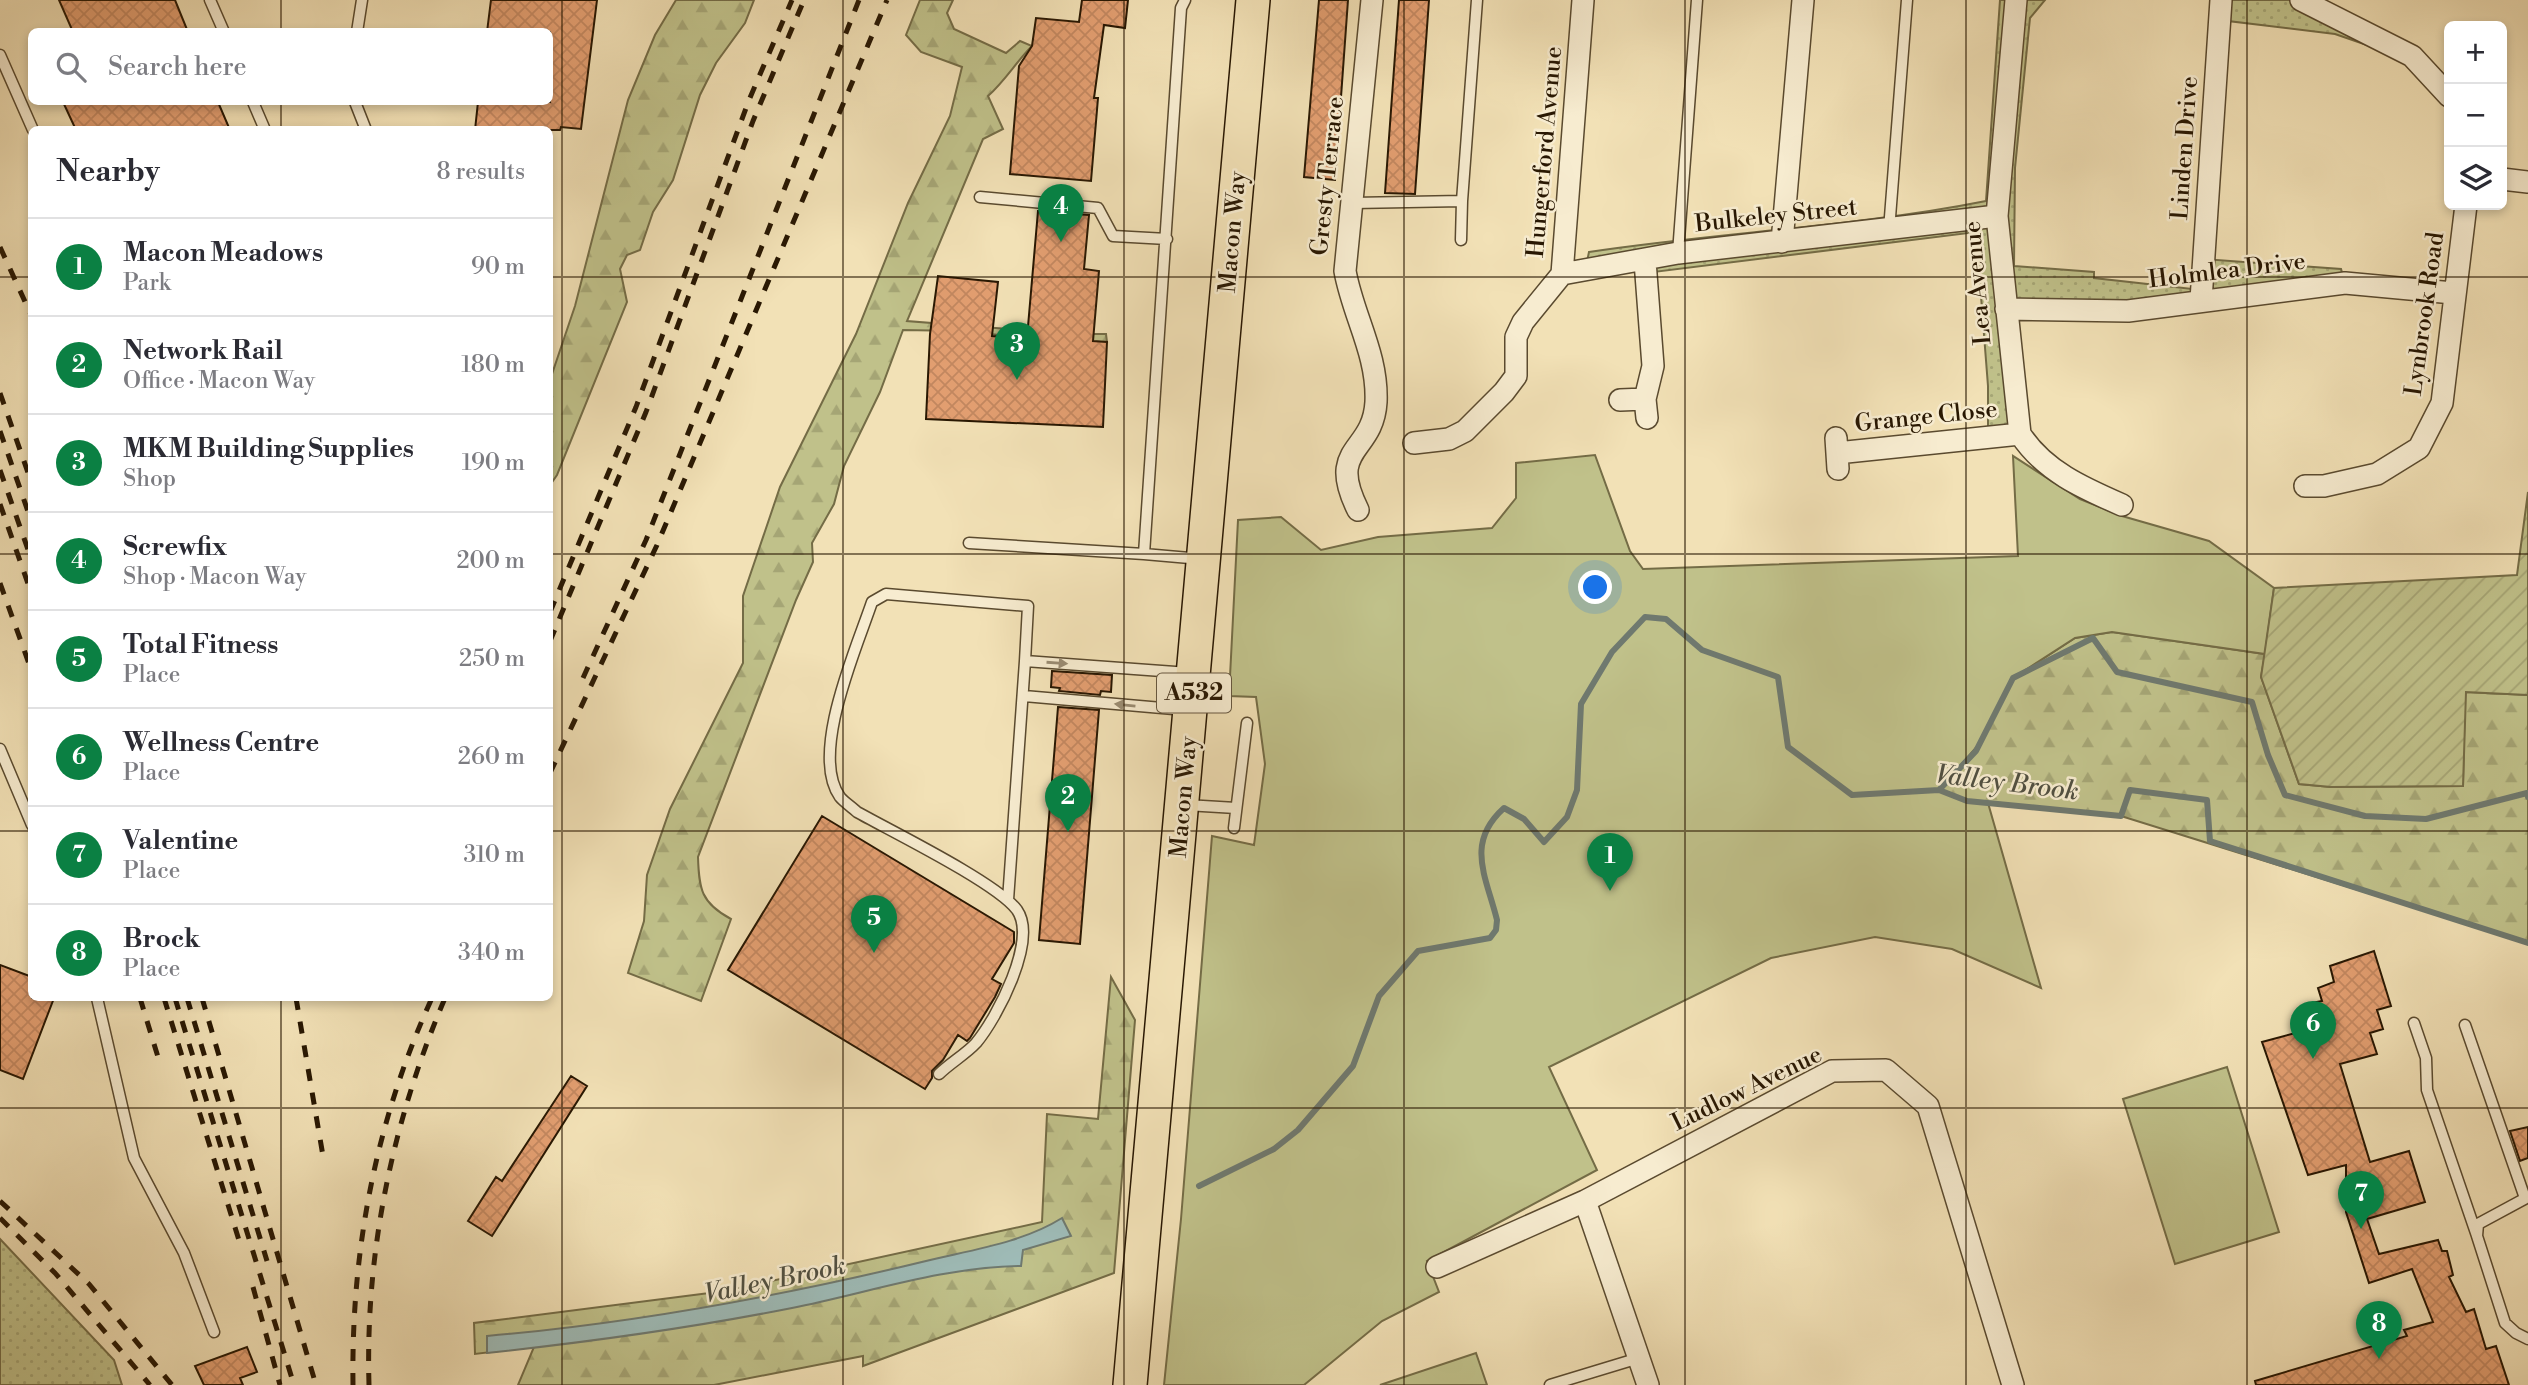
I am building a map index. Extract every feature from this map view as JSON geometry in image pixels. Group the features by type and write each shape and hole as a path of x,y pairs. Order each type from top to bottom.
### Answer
{"main road":[{"name":"Macon Way","path":"1130,1385 1253,0"}],"street":[{"name":"Gresty Terrace","path":"1358,510 1347,488 1346,467 1353,448 1372,428 1376,402 1368,339 1350,298 1345,271 1372,0"},
{"name":"Hungerford Avenue","path":"1414,443 1449,439 1465,431 1504,392 1516,376 1516,337 1562,274 1583,0"},
{"path":"1782,242 1803,0"},
{"name":"Lea Avenue","path":"2016,0 1997,216 2020,433"},
{"name":"Linden Drive","path":"2201,300 2221,0"},
{"path":"2301,0 2412,56 2444,91"},
{"path":"2507,180 2528,182"},
{"name":"Lynbrook Road","path":"2318,492 2377,474 2419,448 2442,403 2453,293 2465,210"},
{"name":"Bulkeley Street","path":"1562,274 1678,253 1997,216"},
{"path":"1620,400 1646,408 1653,366 1645,261"},
{"name":"Holmlea Drive","path":"2006,309 2128,311 2345,283 2453,293"},
{"path":"2020,433 2033,453 2075,484 2122,505"},
{"name":"Grange Close","path":"1837,453 2020,433"},
{"name":"Ludlow Avenue","path":"1437,1267 1585,1201 1832,1071 1886,1070 1928,1106 2013,1385"},
{"path":"1585,1201 1648,1385"}],"lane":[{"path":"210,0 222,28"},
{"path":"358,28 362,0"},
{"path":"1144,554 1181,8 1185,0"},
{"path":"1461,240 1476,0"},
{"path":"1678,253 1697,0"},
{"path":"1889,230 1907,0"},
{"path":"0,55 31,126"},
{"path":"254,105 263,126"},
{"path":"356,105 364,126"},
{"path":"980,197 1098,208 1113,236 1167,239"},
{"path":"1353,203 1462,201"},
{"path":"969,543 1205,559"},
{"path":"939,1074 976,1043 1008,988 1024,932 1018,912 1008,900 857,811 840,797 834,783 831,731 833,714 872,602 886,594 1028,606 1024,696 1008,900"},
{"path":"1025,661 1195,673"},
{"path":"1024,696 1192,710"},
{"path":"1234,828 1247,723"},
{"path":"0,749 28,816"},
{"path":"1183,805 1236,808"},
{"path":"98,1001 134,1158 184,1253 214,1332"},
{"path":"2414,1023 2426,1058 2427,1090 2505,1323 2528,1339"},
{"path":"2465,1025 2527,1197 2478,1224 2477,1236"},
{"path":"1550,1385 1639,1358"}],"green space":[{"path":"676,0 754,0 745,23 716,63 700,95 673,180 653,212 640,250 627,255 620,269 627,302 553,481 553,371 575,306 628,100 655,35"},
{"path":"920,0 953,0 947,13 954,29 1006,53 1020,41 1032,46 988,96 1003,129 983,139 907,321 1071,334 1106,334 1107,342 1082,344 961,331 903,330 880,392 844,466 834,504 812,543 813,562 698,857 699,878 704,894 713,907 731,919 701,1001 628,973 644,921 647,875 670,809 743,663 743,596 780,487 856,334 908,203 950,116 962,67 921,52 906,35"},
{"path":"2000,0 2045,0 2030,18 2015,168 2014,266 2094,272 2094,278 2201,290 2204,259 2341,269 2345,283 2201,300 2007,309 2020,434 1988,437 1988,386 1976,232 1646,273 1645,262 1585,271 1589,252 1887,217 1986,201"},
{"path":"2221,0 2301,0 2390,53 2335,34 2220,20"},
{"path":"1595,455 1630,551 1643,569 2018,556 2013,456 2080,499 2122,516 2209,541 2274,588 2265,654 2112,632 2075,638 2013,678 1980,743 1939,790 1966,801 1988,803 2041,988 1952,949 1875,937 1771,958 1549,1067 1597,1170 1427,1261 1439,1292 1382,1321 1304,1385 1164,1385 1181,1219 1212,836 1254,845 1265,764 1256,697 1229,696 1238,520 1281,517 1321,550 1378,537 1492,528 1516,498 1516,463"},
{"path":"2528,492 2528,695 2466,692 2463,786 2331,787 2299,784 2261,677 2274,588 2517,575"},
{"path":"2112,632 2265,654 2261,677 2299,784 2331,787 2463,786 2465,692 2528,695 2528,943 2121,816 1967,801 1939,790 1976,751 2013,678 2075,638"},
{"path":"1111,977 1135,1020 1114,1273 863,1366 863,1356 714,1385 518,1385 534,1347 475,1354 474,1323 725,1291 1042,1222 1047,1114 1098,1119"},
{"path":"2227,1067 2279,1232 2175,1264 2123,1099"},
{"path":"0,1239 114,1360 122,1385 0,1385"},
{"path":"1476,1353 1487,1385 1380,1385"}],"water":[{"path":"1062,1218 1071,1236 1023,1250 1021,1266 992,1267 934,1276 792,1308 678,1328 487,1353 487,1336 653,1316 817,1286 996,1245 1030,1234"}],"building":[{"path":"59,0 175,0 186,28 71,28"},
{"path":"491,0 597,0 581,129 561,127 560,130 553,130 553,126 475,126 478,105 553,105 553,28 488,28"},
{"path":"1082,0 1128,0 1125,28 1104,25 1094,98 1098,98 1091,181 1010,174 1019,66 1032,46 1036,18 1079,22"},
{"path":"1319,0 1348,0 1335,180 1304,177"},
{"path":"1399,0 1429,0 1415,194 1385,193"},
{"path":"64,105 219,105 228,126 74,126"},
{"path":"1038,211 1089,215 1084,269 1099,271 1093,341 1107,342 1103,427 926,419 930,334 938,276 998,282 992,336 1027,338"},
{"path":"1052,671 1112,675 1111,692 1101,691 1100,695 1059,691 1060,688 1051,687"},
{"path":"1058,707 1099,710 1080,944 1039,940"},
{"path":"822,816 1014,932 1014,943 992,979 1001,984 995,997 970,1038 967,1041 958,1035 943,1060 932,1071 932,1078 925,1089 728,970"},
{"path":"2374,951 2391,1006 2377,1010 2383,1029 2370,1033 2377,1054 2340,1064 2370,1162 2409,1151 2425,1202 2367,1219 2379,1254 2438,1240 2442,1251 2447,1251 2453,1275 2449,1277 2466,1312 2474,1309 2486,1349 2496,1346 2509,1385 2256,1385 2255,1381 2407,1336 2404,1330 2433,1322 2412,1269 2369,1283 2346,1212 2346,1165 2308,1175 2262,1042 2314,1028 2306,1004 2322,1001 2318,988 2334,982 2330,966"},
{"path":"0,965 28,976 28,1001 53,1001 23,1079 0,1070"},
{"path":"571,1076 587,1086 492,1236 468,1221 496,1177 502,1181"},
{"path":"2528,1127 2528,1158 2520,1161 2510,1131"},
{"path":"247,1347 257,1372 240,1378 243,1385 204,1385 195,1366"}],"waterway":[{"name":"Valley Brook","path":"1199,1186 1274,1149 1298,1130 1353,1066 1379,996 1418,951 1490,938 1496,930 1497,920 1482,861 1485,834 1504,808 1524,819 1544,842 1567,817 1577,790 1581,704 1612,652 1645,617 1666,619 1702,650 1778,677 1788,747 1852,795 1939,790 1967,801 2121,816 2130,790 2207,800 2210,841 2528,943"},
{"path":"1939,790 1976,751 2013,678 2093,638 2117,672 2252,702 2268,755 2285,795 2365,816 2426,819 2527,793 2528,797"}],"railway":[{"path":"553,605 636,407 749,100 792,0"},
{"path":"553,634 646,412 753,121 804,0"},
{"path":"583,678 646,540 859,0"},
{"path":"553,767 657,545 887,0"},
{"path":"0,247 28,308"},
{"path":"0,393 28,473"},
{"path":"0,431 28,512"},
{"path":"0,470 28,550"},
{"path":"0,504 28,584"},
{"path":"0,583 28,661"},
{"path":"141,1001 158,1057"},
{"path":"165,1001 242,1250"},
{"path":"176,1001 294,1385"},
{"path":"188,1001 267,1261"},
{"path":"203,1001 316,1385"},
{"path":"297,1001 323,1156"},
{"path":"353,1385 357,1285 362,1235 371,1187 396,1091 431,1001"},
{"path":"369,1385 372,1285 386,1187 411,1091 444,1001"},
{"path":"0,1201 89,1284 172,1385"},
{"path":"0,1218 55,1273 150,1385"},
{"path":"253,1287 280,1385"}],"place":[{"name":"Screwfix","path":"1061,242"},
{"name":"MKM Building Supplies","path":"1017,380"},
{"name":"Network Rail","path":"1068,832"},
{"name":"Macon Meadows","path":"1610,891"},
{"name":"Total Fitness","path":"874,953"},
{"name":"Wellness Centre","path":"2313,1059"},
{"name":"Valentine","path":"2361,1229"},
{"name":"Brock","path":"2379,1359"}]}
